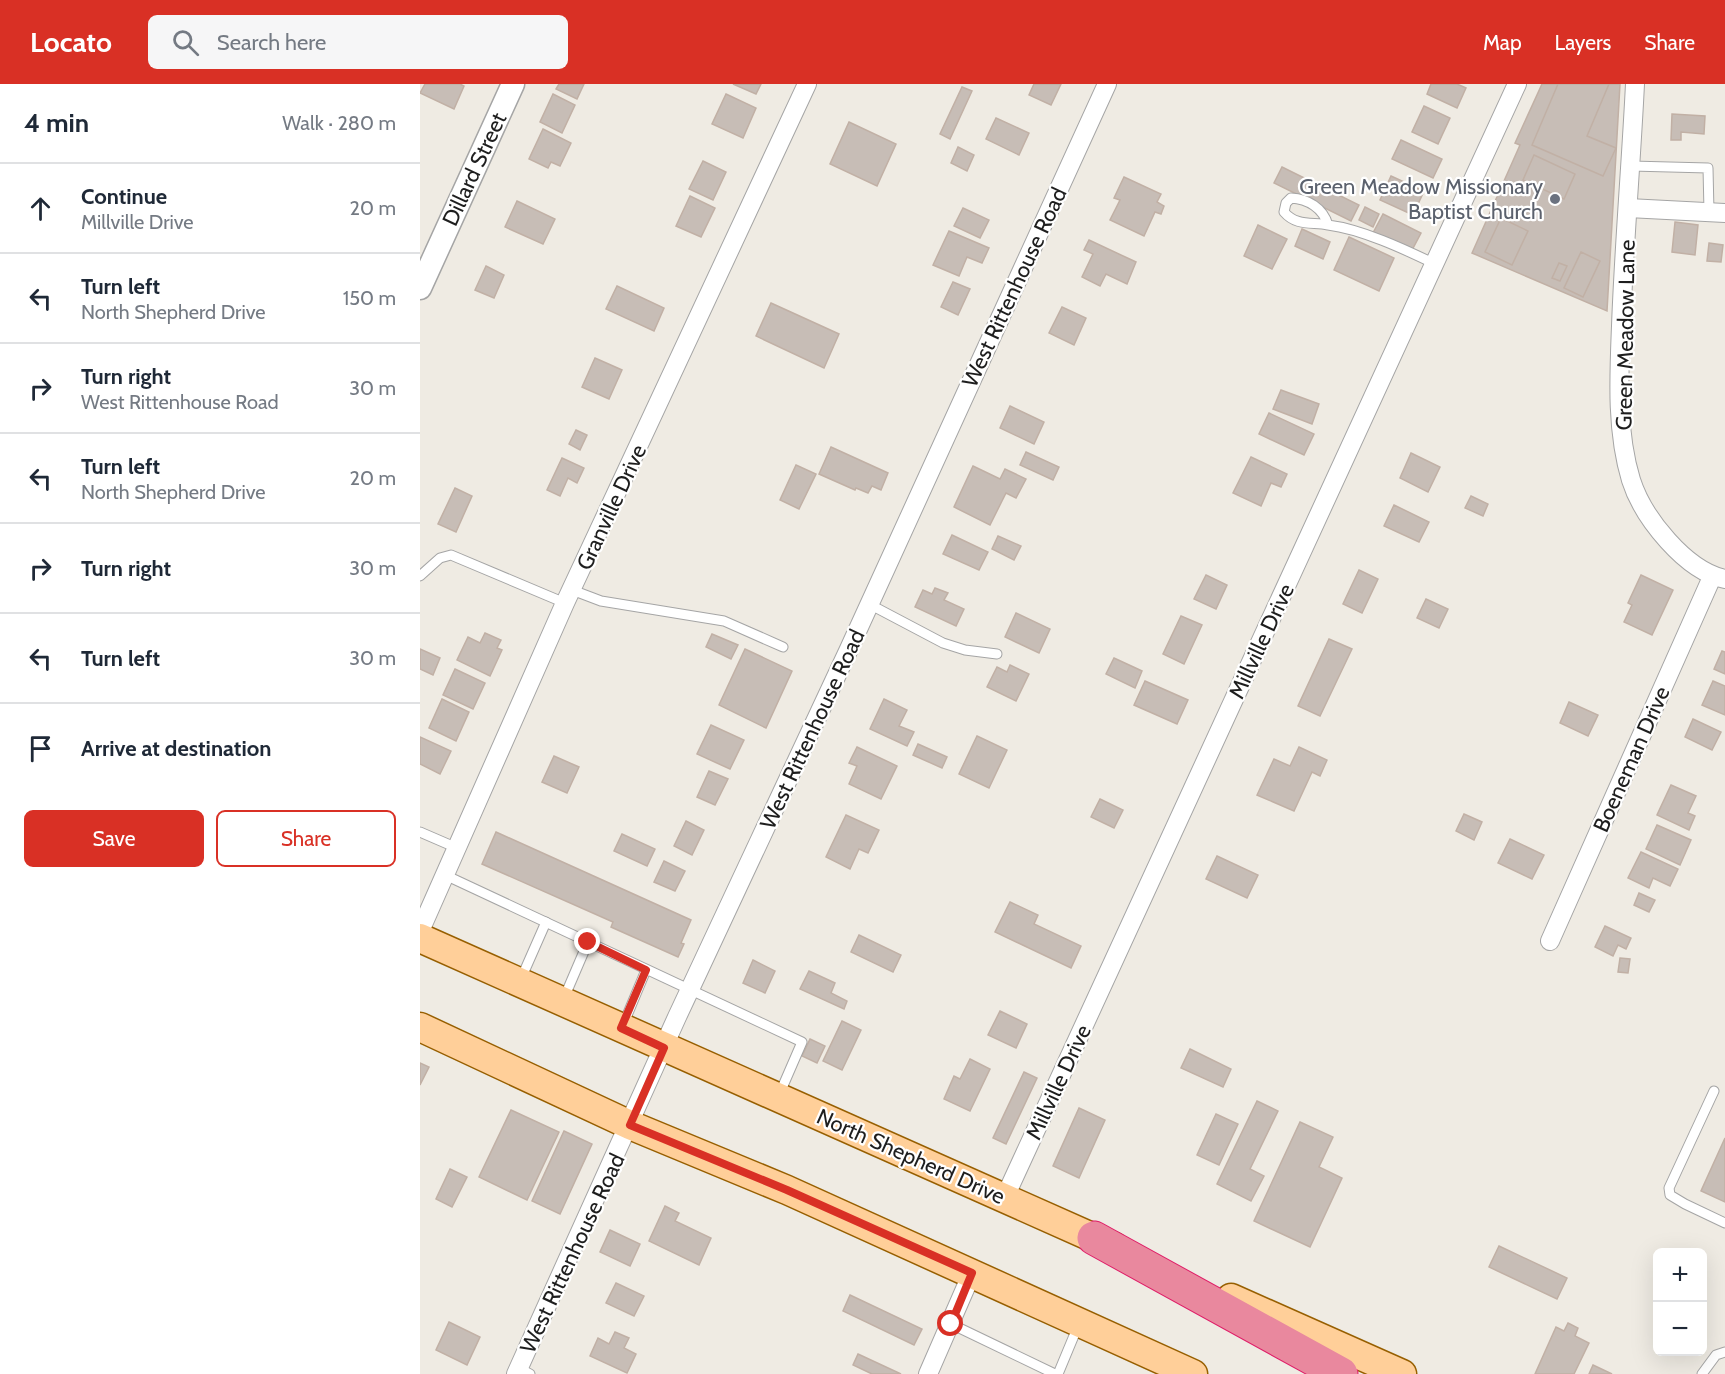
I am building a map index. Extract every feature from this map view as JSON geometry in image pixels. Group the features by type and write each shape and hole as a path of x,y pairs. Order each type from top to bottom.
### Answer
{"highway":[{"path":"1094,1238 1341,1374"}],"main road":[{"name":"North Shepherd Drive","path":"420,938 1401,1374"},
{"path":"420,1027 630,1125 787,1190 1193,1374"}],"street":[{"name":"Dillard Street","path":"420,288 513,84"},
{"name":"Granville Drive","path":"420,932 569,597 807,84"},
{"name":"West Rittenhouse Road","path":"522,1372 690,990 1107,84"},
{"name":"Millville Drive","path":"1005,1197 1517,84"},
{"name":"Green Meadow Lane","path":"1635,84 1620,364 1622,439 1631,481 1650,521 1681,554 1719,578"},
{"path":"1628,208 1717,212"},
{"name":"Boeneman Drive","path":"1550,941 1719,578"},
{"path":"928,1374 972,1273"}],"lane":[{"path":"1631,166 1708,168 1717,212"},
{"path":"1328,225 1367,236 1435,264"},
{"path":"420,576 440,558 451,555 569,597 724,621 783,647"},
{"path":"869,604 943,643 965,650 997,654"},
{"path":"420,832 457,848"},
{"path":"445,875 802,1042 778,1098"},
{"path":"519,983 546,922"},
{"path":"562,1002 588,942"},
{"path":"621,1028 646,970"},
{"path":"1714,1091 1669,1188 1670,1195 1725,1223"},
{"path":"951,1324 1057,1374 1079,1322"},
{"path":"1702,1374 1716,1355 1725,1352"}],"building":[{"path":"425,84 464,86 454,109 420,93"},
{"path":"559,84 584,84 577,99 556,89"},
{"path":"733,84 761,84 756,94"},
{"path":"1034,84 1061,84 1051,105 1029,95"},
{"path":"1431,84 1457,84 1466,88 1457,108 1427,94"},
{"name":"Green Meadow Missionary Baptist Church","path":"1542,84 1620,84 1607,311 1472,253 1520,145 1515,143"},
{"path":"1558,84 1609,84 1587,136 1616,148 1603,176 1532,145"},
{"path":"962,87 972,91 950,139 940,134"},
{"path":"553,94 575,105 562,133 540,122"},
{"path":"726,94 756,108 743,138 712,124"},
{"path":"1424,106 1450,118 1438,144 1412,132"},
{"path":"1672,114 1705,116 1704,134 1681,132 1681,140 1671,140"},
{"path":"996,118 1029,133 1019,155 986,139"},
{"path":"849,122 896,144 877,186 830,164"},
{"path":"543,129 571,143 560,166 551,162 548,168 529,159"},
{"path":"1401,140 1442,159 1433,178 1392,159"},
{"path":"958,147 974,155 967,171 951,163"},
{"path":"1534,155 1575,174 1564,199 1523,180"},
{"path":"703,161 726,172 713,200 689,189"},
{"path":"1282,167 1359,205 1351,221 1274,183"},
{"path":"1391,176 1424,191 1413,215 1380,200"},
{"path":"1124,177 1161,194 1157,202 1164,206 1161,214 1155,212 1144,236 1110,220 1120,200 1114,198"},
{"path":"690,196 715,208 701,237 676,226"},
{"path":"517,201 555,219 543,244 505,227"},
{"path":"1365,207 1379,214 1373,227 1359,220"},
{"path":"963,208 989,220 980,238 954,226"},
{"path":"1383,214 1421,233 1411,252 1373,233"},
{"path":"1501,218 1528,231 1512,265 1485,252"},
{"path":"1675,222 1698,225 1695,255 1672,252"},
{"path":"1258,225 1287,239 1272,269 1244,256"},
{"path":"1302,229 1330,242 1323,259 1295,246"},
{"path":"949,231 989,248 982,263 967,257 959,276 933,265"},
{"path":"1349,237 1394,258 1379,291 1334,270"},
{"path":"1089,240 1136,262 1127,284 1106,274 1100,286 1082,277 1093,254 1084,250"},
{"path":"1709,243 1723,245 1721,262 1707,261"},
{"path":"1581,252 1600,261 1583,297 1564,288"},
{"path":"1559,263 1567,266 1560,281 1552,278"},
{"path":"486,266 504,275 494,298 475,290"},
{"path":"953,282 970,289 958,315 941,307"},
{"path":"617,286 664,308 654,331 606,309"},
{"path":"771,303 839,334 824,368 756,336"},
{"path":"1062,307 1086,318 1074,345 1049,333"},
{"path":"595,358 622,370 609,399 582,387"},
{"path":"1281,390 1319,404 1312,424 1273,409"},
{"path":"1010,406 1044,422 1034,444 1000,428"},
{"path":"1269,413 1314,434 1304,455 1259,434"},
{"path":"576,430 587,435 580,450 569,444"},
{"path":"831,447 888,473 881,490 872,486 868,493 856,488 855,490 819,474"},
{"path":"1026,452 1059,467 1053,480 1020,465"},
{"path":"1411,453 1440,467 1428,492 1400,478"},
{"path":"1251,457 1287,474 1281,487 1271,483 1261,506 1233,493"},
{"path":"562,458 584,468 577,483 568,478 560,496 547,490"},
{"path":"796,465 816,474 799,509 780,500"},
{"path":"973,466 1000,479 1005,469 1026,479 1016,498 1006,493 990,525 954,507"},
{"path":"455,488 472,496 456,532 438,524"},
{"path":"1471,496 1488,504 1483,516 1465,508"},
{"path":"1394,505 1429,522 1419,542 1384,526"},
{"path":"952,535 988,552 979,570 943,554"},
{"path":"998,536 1021,546 1014,560 992,549"},
{"path":"1359,570 1378,579 1362,613 1343,604"},
{"path":"1206,575 1227,585 1216,609 1194,599"},
{"path":"1641,575 1673,590 1652,635 1624,622 1632,605 1628,603"},
{"path":"935,588 948,593 944,600 964,609 956,626 915,607 923,590 932,594"},
{"path":"1426,599 1448,609 1439,628 1417,618"},
{"path":"1016,613 1050,629 1039,653 1005,637"},
{"path":"1181,616 1202,625 1184,664 1163,654"},
{"path":"485,633 501,640 497,648 502,650 490,676 457,660 468,637 480,643"},
{"path":"712,634 738,645 731,659 706,647"},
{"path":"1329,639 1352,649 1320,716 1298,706"},
{"path":"420,649 440,658 433,675 420,669"},
{"path":"745,649 792,671 766,728 719,705"},
{"path":"1722,651 1725,652 1725,674 1714,669"},
{"path":"1114,658 1142,671 1135,688 1106,674"},
{"path":"1010,665 1029,674 1016,701 987,687 997,667 1007,672"},
{"path":"455,669 485,683 473,709 443,695"},
{"path":"1145,681 1188,700 1177,724 1134,705"},
{"path":"1713,681 1725,686 1725,715 1702,705"},
{"path":"442,699 469,712 456,741 429,728"},
{"path":"884,699 907,710 899,726 914,732 907,746 870,729"},
{"path":"1569,702 1598,715 1588,736 1560,723"},
{"path":"1693,719 1721,732 1712,750 1685,737"},
{"path":"711,725 744,740 730,769 697,754"},
{"path":"977,736 1007,750 989,788 959,774"},
{"path":"420,737 451,751 440,774 420,764"},
{"path":"918,744 947,757 942,768 913,755"},
{"path":"857,747 897,766 881,799 849,784 857,766 849,763"},
{"path":"1299,747 1327,760 1320,776 1312,772 1294,811 1257,795 1274,759 1290,766"},
{"path":"554,756 579,767 567,793 542,782"},
{"path":"709,771 728,779 715,805 697,797"},
{"path":"1671,785 1696,796 1688,813 1695,816 1689,830 1657,815"},
{"path":"1100,799 1123,810 1114,828 1091,817"},
{"path":"1464,814 1482,822 1474,840 1456,831"},
{"path":"846,815 879,830 868,853 859,849 850,869 826,857"},
{"path":"686,821 704,830 692,855 674,846"},
{"path":"1657,825 1691,840 1680,865 1646,849"},
{"path":"496,832 691,920 681,943 684,944 678,957 611,927 613,922 482,864"},
{"path":"622,834 655,849 647,866 614,851"},
{"path":"1510,839 1544,855 1532,879 1498,863"},
{"path":"1641,852 1678,869 1670,886 1653,878 1649,888 1628,878"},
{"path":"1217,856 1258,875 1247,898 1206,879"},
{"path":"664,861 685,871 675,891 654,882"},
{"path":"1639,893 1655,900 1649,912 1634,905"},
{"path":"1010,902 1038,915 1034,924 1081,946 1071,968 995,932"},
{"path":"1605,926 1631,938 1626,949 1618,945 1613,956 1595,947"},
{"path":"859,935 901,955 893,972 851,952"},
{"path":"1620,958 1630,959 1628,973 1618,972"},
{"path":"753,960 775,971 765,993 743,983"},
{"path":"809,971 835,983 831,993 847,1001 844,1009 800,989"},
{"path":"1000,1011 1027,1024 1016,1048 988,1035"},
{"path":"842,1021 861,1030 842,1070 823,1061"},
{"path":"810,1039 825,1046 817,1063 802,1056"},
{"path":"1190,1049 1231,1069 1223,1087 1181,1068"},
{"path":"970,1059 990,1069 970,1111 944,1099 954,1076 960,1079"},
{"path":"420,1063 429,1067 420,1085"},
{"path":"1024,1072 1037,1078 1006,1144 993,1138"},
{"path":"1257,1101 1278,1111 1250,1169 1264,1176 1251,1201 1217,1184"},
{"path":"1079,1108 1105,1120 1079,1178 1053,1166"},
{"path":"511,1110 559,1132 527,1200 479,1177"},
{"path":"1216,1114 1238,1124 1219,1165 1197,1155"},
{"path":"1300,1122 1333,1137 1319,1167 1342,1178 1310,1247 1254,1221"},
{"path":"564,1131 592,1144 560,1214 532,1201"},
{"path":"1725,1138 1725,1202 1701,1191"},
{"path":"450,1169 467,1177 452,1207 436,1199"},
{"path":"665,1206 679,1213 675,1221 711,1238 699,1265 649,1241"},
{"path":"610,1230 640,1244 630,1266 600,1252"},
{"path":"1499,1246 1567,1278 1557,1299 1489,1267"},
{"path":"616,1283 644,1296 634,1316 606,1303"},
{"path":"850,1295 922,1329 914,1345 843,1311"},
{"path":"449,1322 480,1337 467,1365 436,1350"},
{"path":"1568,1323 1578,1328 1575,1336 1589,1343 1574,1374 1535,1374 1556,1327 1564,1331"},
{"path":"615,1332 629,1338 624,1348 636,1354 627,1373 590,1356 598,1338 609,1344"},
{"path":"858,1354 901,1374 872,1374 853,1365"},
{"path":"1593,1365 1612,1374 1589,1374"}],"place":[{"name":"Green Meadow Missionary Baptist Church","path":"1555,199"}],"route":[{"path":"588,942 646,970 621,1028 664,1048 630,1125 787,1190 972,1273 951,1324"}]}
